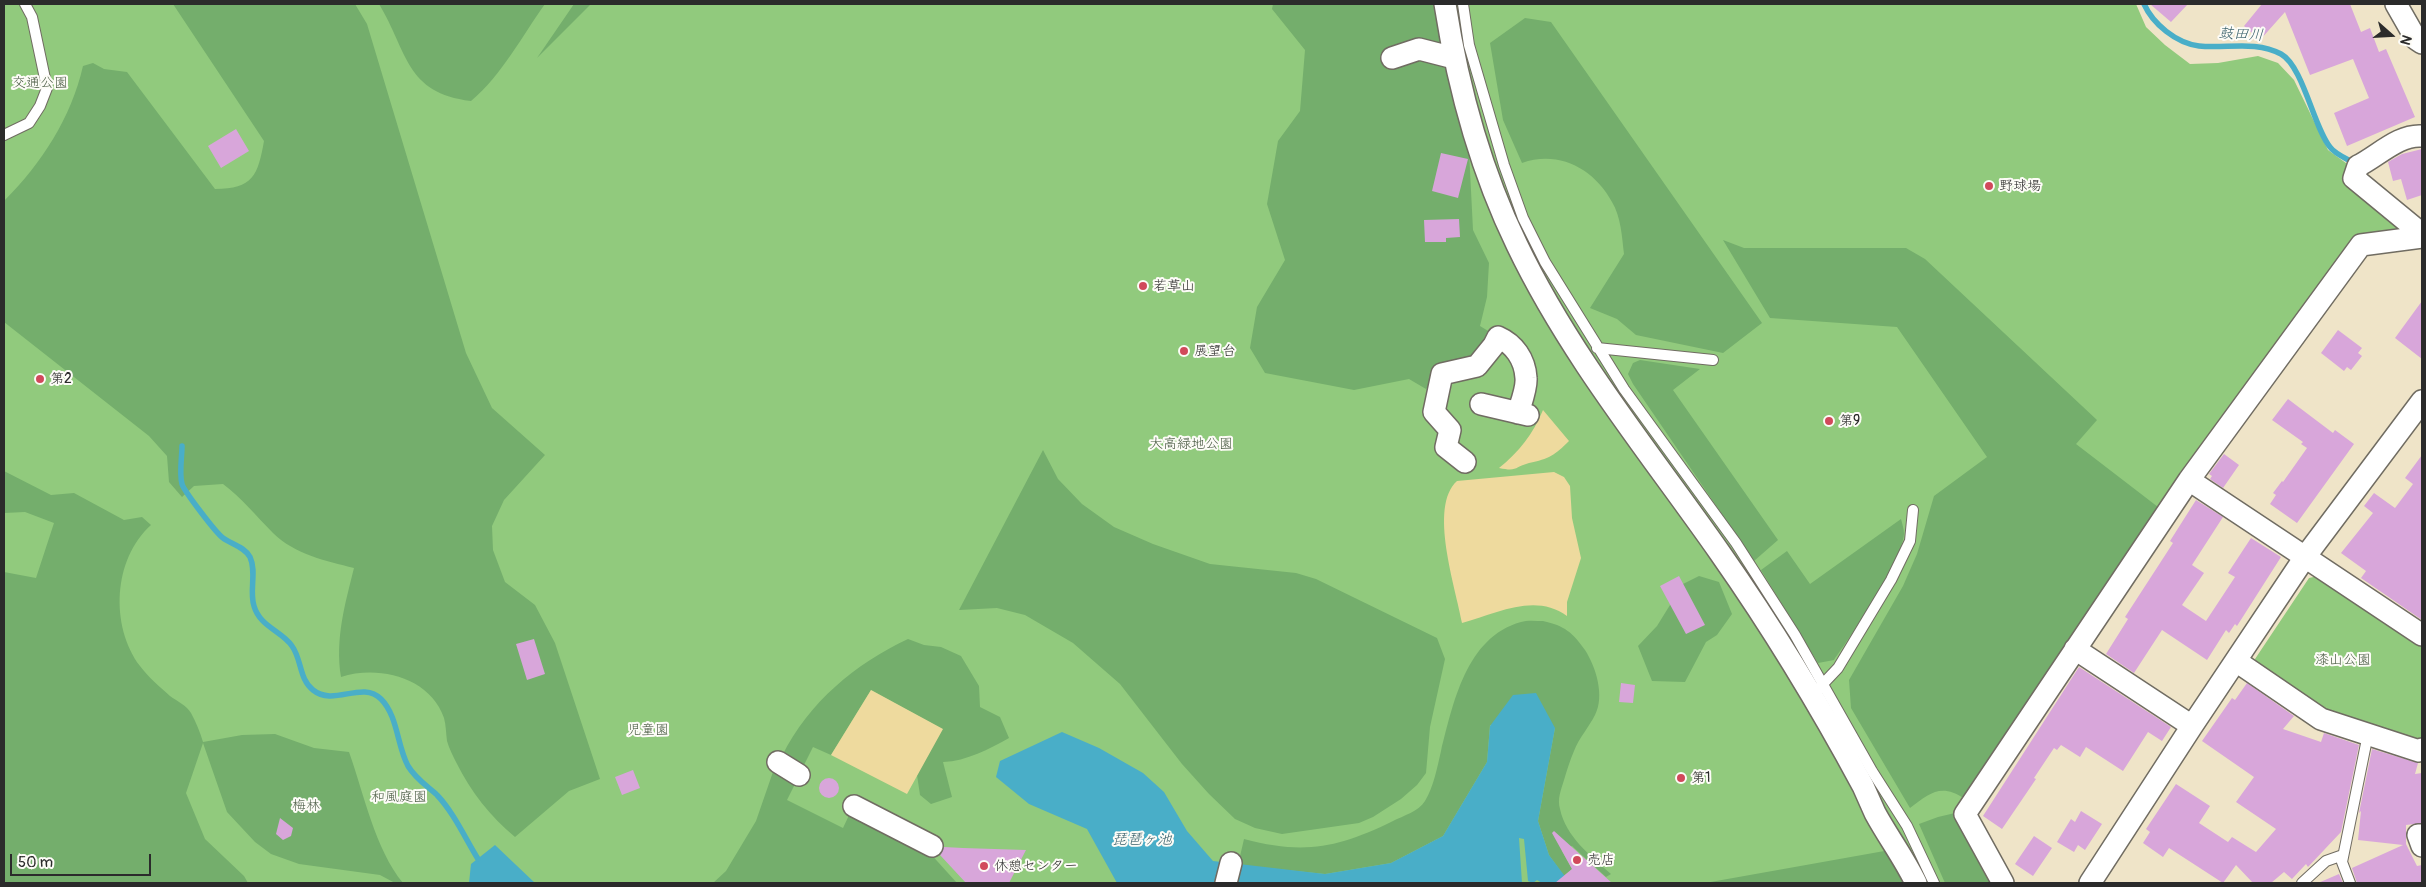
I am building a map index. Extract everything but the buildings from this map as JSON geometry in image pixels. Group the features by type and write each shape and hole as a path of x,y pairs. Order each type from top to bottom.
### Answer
{"street":[{"path":"1445,4 1464,102 1500,206 1518,248 1594,376 1752,599 1813,694 1864,788 1876,804 1889,840 1904,859 1916,883"},
{"path":"2396,4 2420,38"},
{"path":"1392,58 1419,49 1454,58"},
{"path":"2422,136 2413,135 2403,139 2358,166 2354,178 2422,236"},
{"path":"2003,883 1965,814 2189,480 2361,244 2422,236"},
{"path":"1465,462 1446,446 1450,430 1434,412 1442,374 1477,366 1498,337 1511,343 1520,359 1526,378 1523,414 1481,404"},
{"path":"2092,882 2192,726 2305,557 2422,401"},
{"path":"2189,480 2422,635"},
{"path":"2075,649 2192,726"},
{"path":"2236,661 2321,719 2419,751 2422,748"},
{"path":"778,762 799,775"},
{"path":"854,806 932,846"},
{"path":"2422,834 2418,835 2422,846"}],"lane":[{"path":"4,135 29,123 40,106 46,88 32,17 25,4"},
{"path":"1463,4 1469,45 1482,93 1523,218 1545,262 1624,389 1736,543 1795,636 1813,694 1838,668 1891,580 1910,541 1913,510"},
{"path":"1597,348 1713,360"},
{"path":"2350,883 2342,862 2368,734"},
{"path":"1876,804 1907,826 1934,883"},
{"path":"2302,883 2326,861 2343,855"}],"green space":[{"name":"大高緑地公園","path":"4,4 2136,4 2146,27 2165,45 2190,64 2218,63 2258,56 2278,63 2294,80 2328,150 2350,166 2401,223 2399,233 2359,237 1965,799 1994,883 4,883"},
{"path":"173,4 355,4 367,24 466,353 492,408 545,455 504,500 492,526 493,550 505,582 535,605 555,643 600,779 569,791 515,837 489,812 468,783 447,741 444,718 437,704 427,693 415,684 386,674 355,674 341,677 339,663 340,635 344,608 354,568 311,556 281,540 243,501 223,484 194,486 182,497 169,482 167,456 149,436 4,322 4,201 43,155 63,122 78,85 83,66 93,63 104,69 127,72 215,189 246,183 256,171 264,141"},
{"path":"379,4 545,4 502,67 471,101 449,97 433,89 421,79 411,68 403,54"},
{"path":"574,4 591,4 537,58"},
{"path":"1273,4 1445,4 1469,151 1473,230 1489,263 1487,297 1480,326 1498,337 1477,366 1441,371 1426,389 1409,379 1354,390 1265,373 1250,348 1257,307 1285,260 1267,204 1278,141 1300,111 1305,50 1272,9"},
{"path":"1525,18 1551,22 1762,323 1723,353 1636,335 1617,319 1590,308 1624,254 1622,234 1612,202 1596,180 1585,172 1574,165 1549,159 1522,163 1503,120 1490,43"},
{"path":"1723,240 1744,248 1906,248 1925,259 2097,420 2076,444 2158,507 1965,799 1957,794 1942,791 1930,794 1910,808 1851,708 1849,680 1903,586 1917,554 1934,496 1987,457 1897,327 1770,318"},
{"path":"1640,360 1700,369 1673,390 1778,540 1754,561 1633,384 1628,374 1633,363"},
{"path":"1043,450 1058,479 1082,504 1114,527 1153,544 1210,564 1296,573 1316,579 1437,638 1445,659 1430,727 1426,773 1417,785 1401,799 1373,817 1359,823 1282,834 1255,828 1235,819 1209,794 1182,764 1120,684 1073,643 1025,615 997,608 959,610"},
{"name":"梅林","path":"4,471 51,495 74,493 124,520 142,517 151,525 138,539 129,556 123,574 120,593 120,613 124,632 130,650 140,666 162,689 189,710 203,742 242,735 275,734 314,748 349,752 378,838 393,869 403,883 395,883 380,875 299,864 271,854 255,842 227,812 203,743 186,793 205,839 244,876 248,883 4,883 4,572 36,578 54,523 25,512 4,513"},
{"path":"1901,519 1904,534 1895,562 1863,617 1834,660 1818,663 1761,570 1787,551 1810,584"},
{"path":"1699,576 1719,582 1732,614 1717,635 1706,642 1685,682 1652,681 1638,646 1657,626 1683,584"},
{"name":"漆山公園","path":"2318,576 2422,645 2422,742 2323,714 2256,667 2255,659 2309,578"},
{"path":"1523,621 1543,621 1557,625 1572,634 1585,650 1596,673 1599,691 1598,707 1573,754 1559,798 1559,805 1563,819 1573,837 1611,874 1606,877 1572,846 1562,851 1572,869 1564,876 1549,855 1538,821 1555,728 1490,725 1487,762 1443,836 1391,863 1325,874 1238,865 1244,839 1285,847 1320,846 1338,843 1373,830 1419,808 1431,789 1457,693 1475,657 1487,642 1502,630"},
{"path":"908,639 924,645 941,647 961,656 979,686 980,707 1000,717 1009,738 969,757 943,762 952,797 931,804 920,795 917,775 942,729 871,690 831,755 813,747 802,769 782,756 806,718 835,687 870,660"},
{"path":"774,769 797,780 787,800 843,828 851,811 928,851 957,883 713,883 726,871 756,821"},
{"path":"1955,813 1994,883 1945,883 1919,824"},
{"path":"1890,850 1905,883 1705,883"}],"sand":[{"path":"1543,410 1569,441 1555,453 1542,460 1513,469 1499,468 1525,442"},
{"path":"1554,472 1564,477 1570,486 1572,518 1581,558 1567,602 1567,616 1555,609 1528,605 1462,623 1446,549 1445,509 1449,493 1457,481"},
{"path":"871,690 943,729 907,794 831,755"}],"water":[{"name":"琵琶ヶ池","path":"1536,693 1555,728 1538,821 1549,855 1570,883 1542,883 1537,880 1533,883 1528,881 1524,839 1519,838 1522,883 1117,883 1087,829 1029,804 996,777 1000,761 1062,732 1099,748 1143,773 1164,792 1187,831 1213,861 1325,874 1391,863 1443,836 1487,762 1490,726 1513,695"},
{"path":"495,845 535,883 469,883 471,864"}],"waterway":[{"name":"鼓田川","path":"2144,4 2159,25 2174,37 2190,44 2209,47 2261,47 2281,54 2296,71 2324,138 2332,149 2352,162"},
{"path":"182,446 181,475 184,488 219,535 238,546 250,557 253,569 252,594 257,613 266,624 283,636 292,646 308,686 321,694 330,696 365,692 381,699 391,714 408,766 443,802 478,859"}],"place":[{"name":"野球場","path":"1989,186"},
{"name":"若草山","path":"1143,286"},
{"name":"展望台","path":"1184,351"},
{"name":"第2","path":"40,379"},
{"name":"第9","path":"1829,421"},
{"name":"第1","path":"1681,778"},
{"name":"売店","path":"1577,860"},
{"name":"休憩センター","path":"984,866"}],"park label":[{"name":"交通公園","path":"40,83"},
{"name":"児童園","path":"648,730"},
{"name":"和風庭園","path":"399,797"}]}
